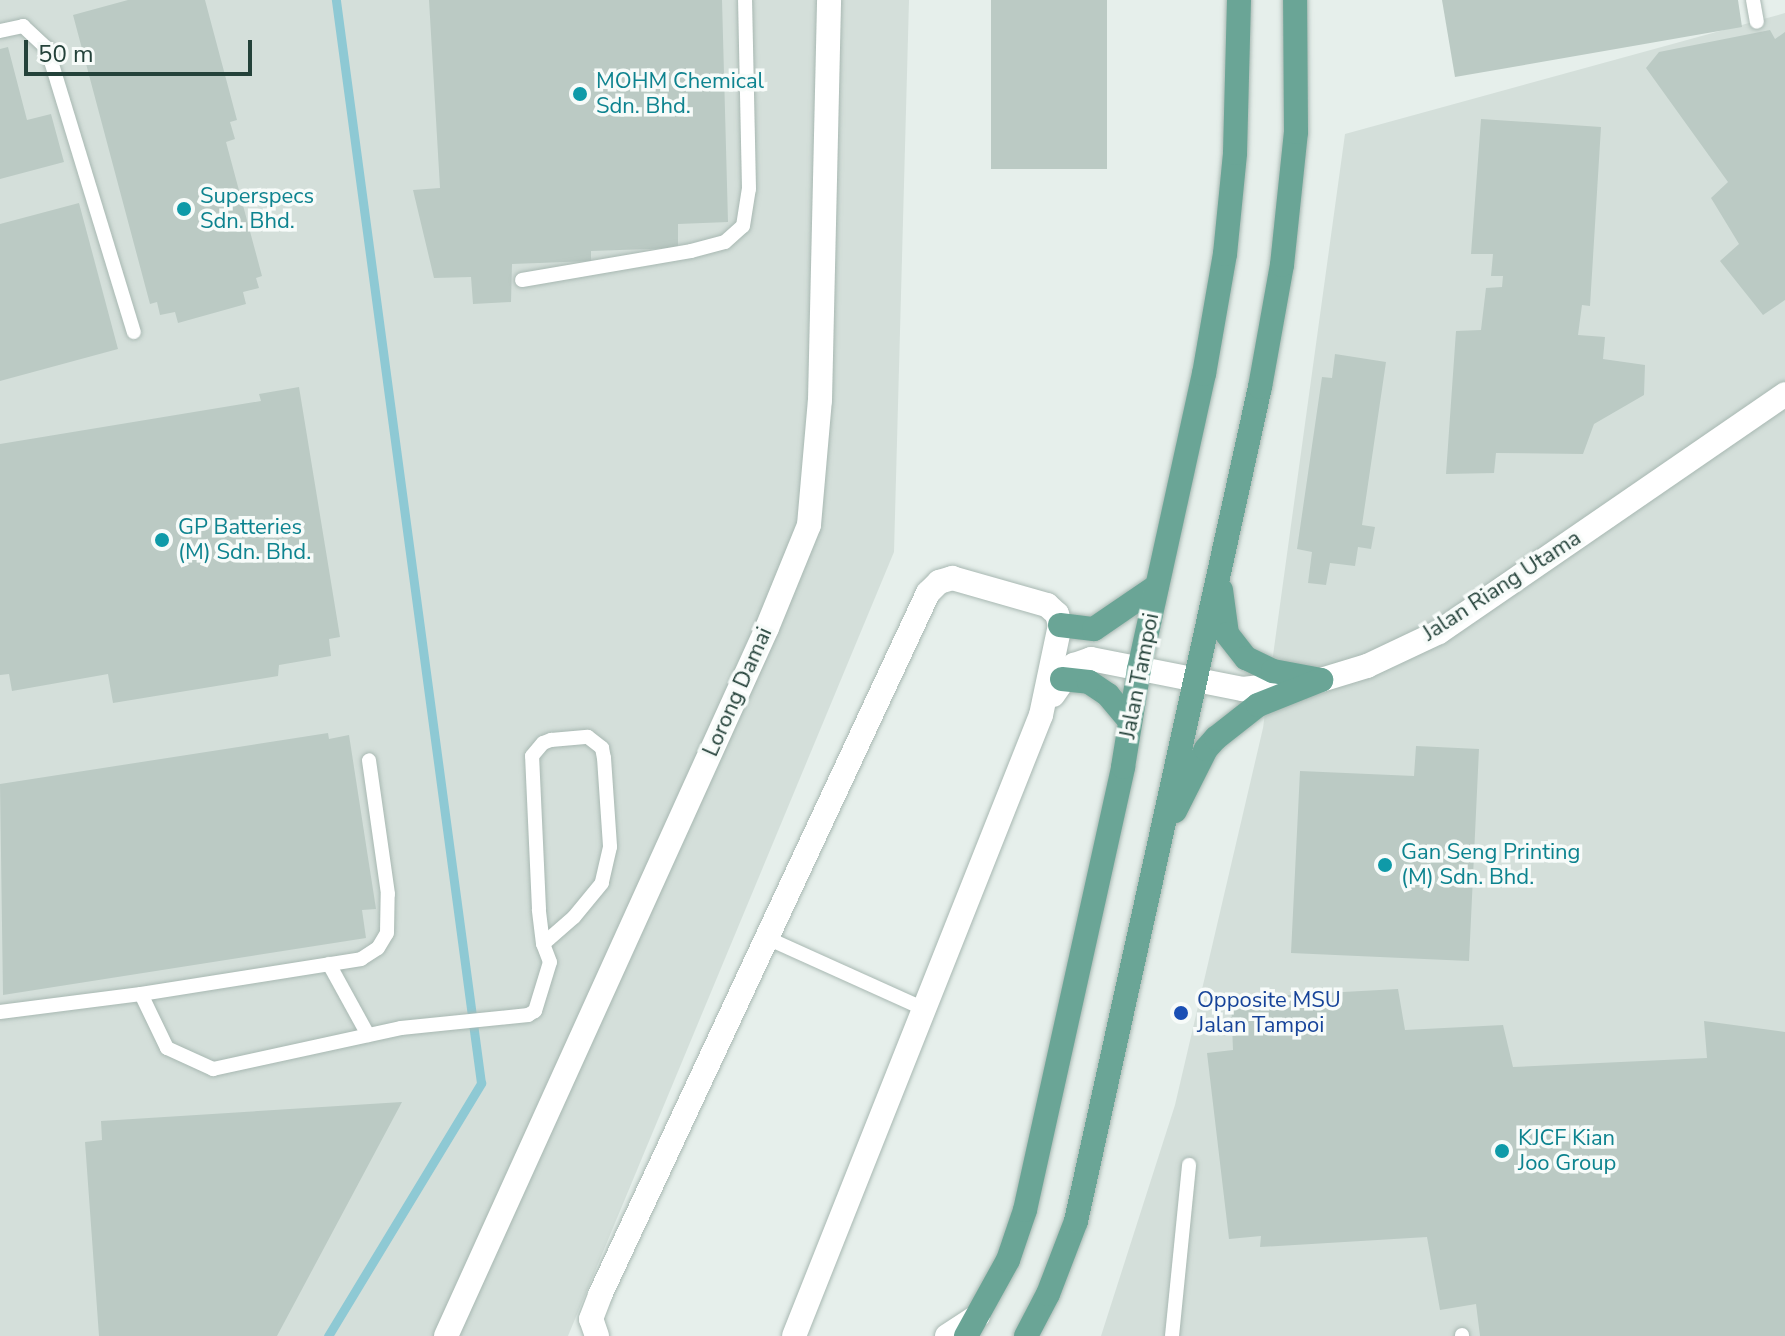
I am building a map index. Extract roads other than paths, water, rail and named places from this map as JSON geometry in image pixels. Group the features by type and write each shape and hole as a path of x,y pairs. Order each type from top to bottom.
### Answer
{"main road":[{"name":"Jalan Tampoi","path":"972,1326 1008,1260 1025,1210 1123,767 1139,669 1204,374 1225,254 1235,153 1239,0"},
{"path":"1026,1336 1048,1294 1076,1221 1165,830 1194,681 1260,387 1282,265 1296,132 1295,0"},
{"path":"1219,576 1227,634 1246,658 1273,671 1321,680"},
{"path":"1060,625 1094,629 1115,619 1157,586"},
{"path":"1062,679 1089,682 1108,695 1130,721"},
{"path":"1165,830 1206,749 1216,738 1258,705 1321,680"}],"street":[{"name":"Lorong Damai","path":"446,1336 767,628 809,525 820,400 829,0"},
{"name":"Jalan Riang Utama","path":"1062,679 1074,665 1091,659 1243,689 1321,680 1367,666 1439,632 1782,404"},
{"path":"597,1336 591,1319 600,1295 928,593 939,582 952,578 1047,605 1057,614 1060,625 1041,715"},
{"path":"794,1336 1041,715 1062,679"},
{"path":"947,1336 972,1326"}],"lane":[{"path":"522,280 725,242 743,226 749,189 745,0"},
{"path":"1753,0 1757,22"},
{"path":"0,31 23,26 47,48 134,332"},
{"path":"141,994 167,1048 213,1069 401,1028 528,1015 535,1011 548,979 550,962 543,944 532,756 543,743 551,740 588,737 602,748 610,847 602,883 574,917 543,944"},
{"path":"0,1012 141,994 361,959 378,948 387,933 388,894 369,760"},
{"path":"767,938 924,1009"},
{"path":"329,964 368,1035"},
{"path":"1172,1336 1189,1165"}],"waterway":[{"path":"328,1336 481,1083 336,0"}],"place":[{"name":"MOHM Chemical Sdn. Bhd.","path":"580,94"},
{"name":"Superspecs Sdn. Bhd.","path":"184,209"},
{"name":"GP Batteries (M) Sdn. Bhd.","path":"162,540"},
{"name":"Gan Seng Printing (M) Sdn. Bhd.","path":"1385,865"},
{"name":"Opposite MSU Jalan Tampoi","path":"1181,1013"},
{"name":"KJCF Kian Joo Group","path":"1502,1151"}]}
